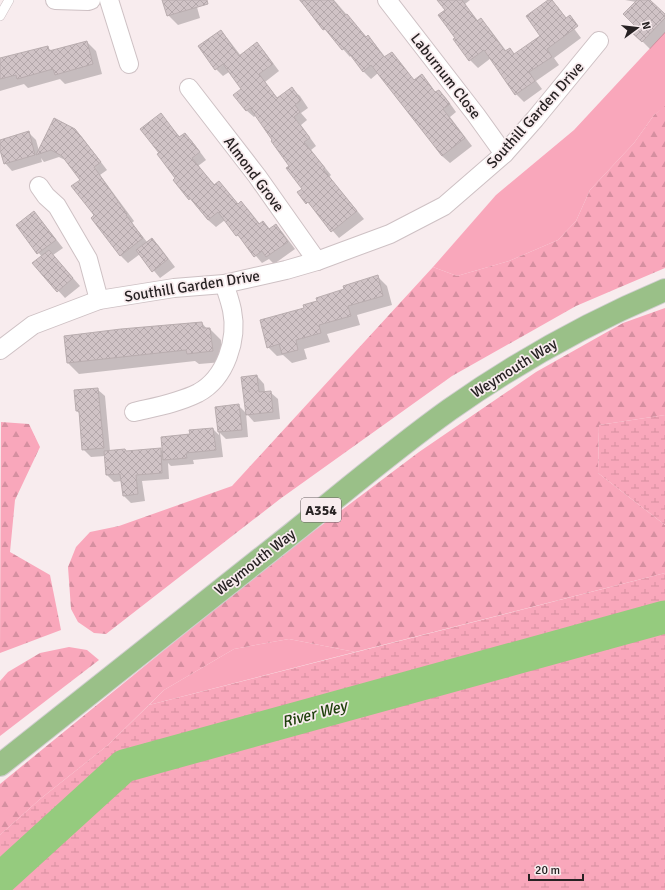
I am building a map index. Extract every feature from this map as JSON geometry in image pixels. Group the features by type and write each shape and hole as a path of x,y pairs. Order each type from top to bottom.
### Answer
{"highway":[{"name":"Weymouth Way","path":"0,765 373,468 451,409 495,379 573,332 605,316 665,290"}],"street":[{"path":"55,0 91,0"},
{"path":"109,0 129,64"},
{"name":"Laburnum Close","path":"387,0 504,154"},
{"name":"Southill Garden Drive","path":"0,350 33,325 99,300 174,288 224,284 286,270 317,261 390,234 444,206 504,154 535,120 599,41"},
{"name":"Almond Grove","path":"189,88 257,176 317,261"},
{"path":"39,186 46,196 57,206 88,258 99,300"},
{"path":"134,412 167,405 198,393 210,385 217,376 225,363 230,351 232,340 232,311 224,284"}],"lane":[{"path":"0,16 9,0"}],"green space":[{"path":"665,32 665,107 654,115 634,143 590,190 576,221 558,240 509,261 457,276 433,267 496,195 574,130"},
{"path":"665,106 665,268 576,306 452,376 280,499 106,634 94,633 78,622 71,609 68,567 76,547 90,532 119,526 232,486 433,267 457,276 509,261 558,240 576,221 590,190 634,143 654,115"},
{"path":"665,308 665,415 599,425 598,473 665,525 665,573 355,652 289,639 234,649 164,690 108,745 39,800 0,835 0,784 266,567 419,452 536,372 623,323"},
{"path":"665,415 665,525 598,473 599,425"},
{"path":"1,422 29,424 40,447 15,500 10,552 50,575 61,630 0,653"},
{"path":"665,573 665,890 0,890 0,835 39,800 108,745 149,705"},
{"path":"289,639 355,652 149,705 164,690 234,649"},
{"path":"69,647 87,650 99,660 0,736 0,681 8,672 40,653"}],"building":[{"path":"162,0 207,0 208,4 167,16"},
{"path":"300,0 333,0 366,37 368,35 384,57 392,52 414,80 422,74 435,92 439,90 450,104 443,109 465,138 442,156 371,65 363,72 345,48 342,50 325,29 323,30"},
{"path":"437,0 462,0 477,21 481,18 505,51 510,48 514,54 540,36 526,16 548,0 552,0 566,18 570,15 578,26 547,49 552,57 529,72 535,81 515,95 484,50 469,61 453,39 455,38 438,15 445,10"},
{"path":"637,0 650,0 665,14 665,18 642,42 630,31 635,26 623,14"},
{"path":"221,30 239,56 257,42 273,64 259,74 277,98 292,87 301,100 295,105 300,112 294,117 310,138 304,142 325,168 323,169 357,211 331,232 308,202 306,204 297,192 302,189 286,168 289,166 250,108 246,111 233,95 241,89 223,64 215,70 198,46"},
{"path":"87,41 93,64 55,75 53,69 17,79 16,75 0,79 0,58 48,46 49,51"},
{"path":"161,113 179,137 185,133 200,152 192,158 214,185 219,181 238,204 241,201 259,224 263,221 269,229 276,224 288,242 266,257 262,251 254,257 238,235 236,236 218,212 208,220 173,180 175,178 157,154 159,153 140,129"},
{"path":"54,118 75,129 101,162 94,167 143,238 120,256 91,218 94,215 71,186 80,180 62,156 51,150 36,155"},
{"path":"29,131 35,155 4,164 0,150 0,140"},
{"path":"34,211 56,240 37,254 16,225"},
{"path":"152,238 168,259 152,272 136,250"},
{"path":"49,250 73,278 57,292 32,263"},
{"path":"378,275 383,296 348,306 351,316 319,325 321,333 296,340 298,350 282,354 279,344 267,348 260,320 304,308 303,305 317,301 316,298 344,289 343,286"},
{"path":"202,322 203,328 210,328 213,351 187,354 186,350 67,363 64,336 121,329"},
{"path":"257,375 259,392 271,391 273,412 246,415 241,377"},
{"path":"98,388 104,448 82,450 79,411 76,411 74,390"},
{"path":"239,404 242,430 218,432 215,407"},
{"path":"213,428 216,450 186,453 187,458 163,460 161,437 190,434 189,430"},
{"path":"161,448 162,473 136,475 138,494 123,496 120,474 106,475 104,451"}],"waterway":[{"name":"River Wey","path":"0,879 124,766 665,617"}]}
